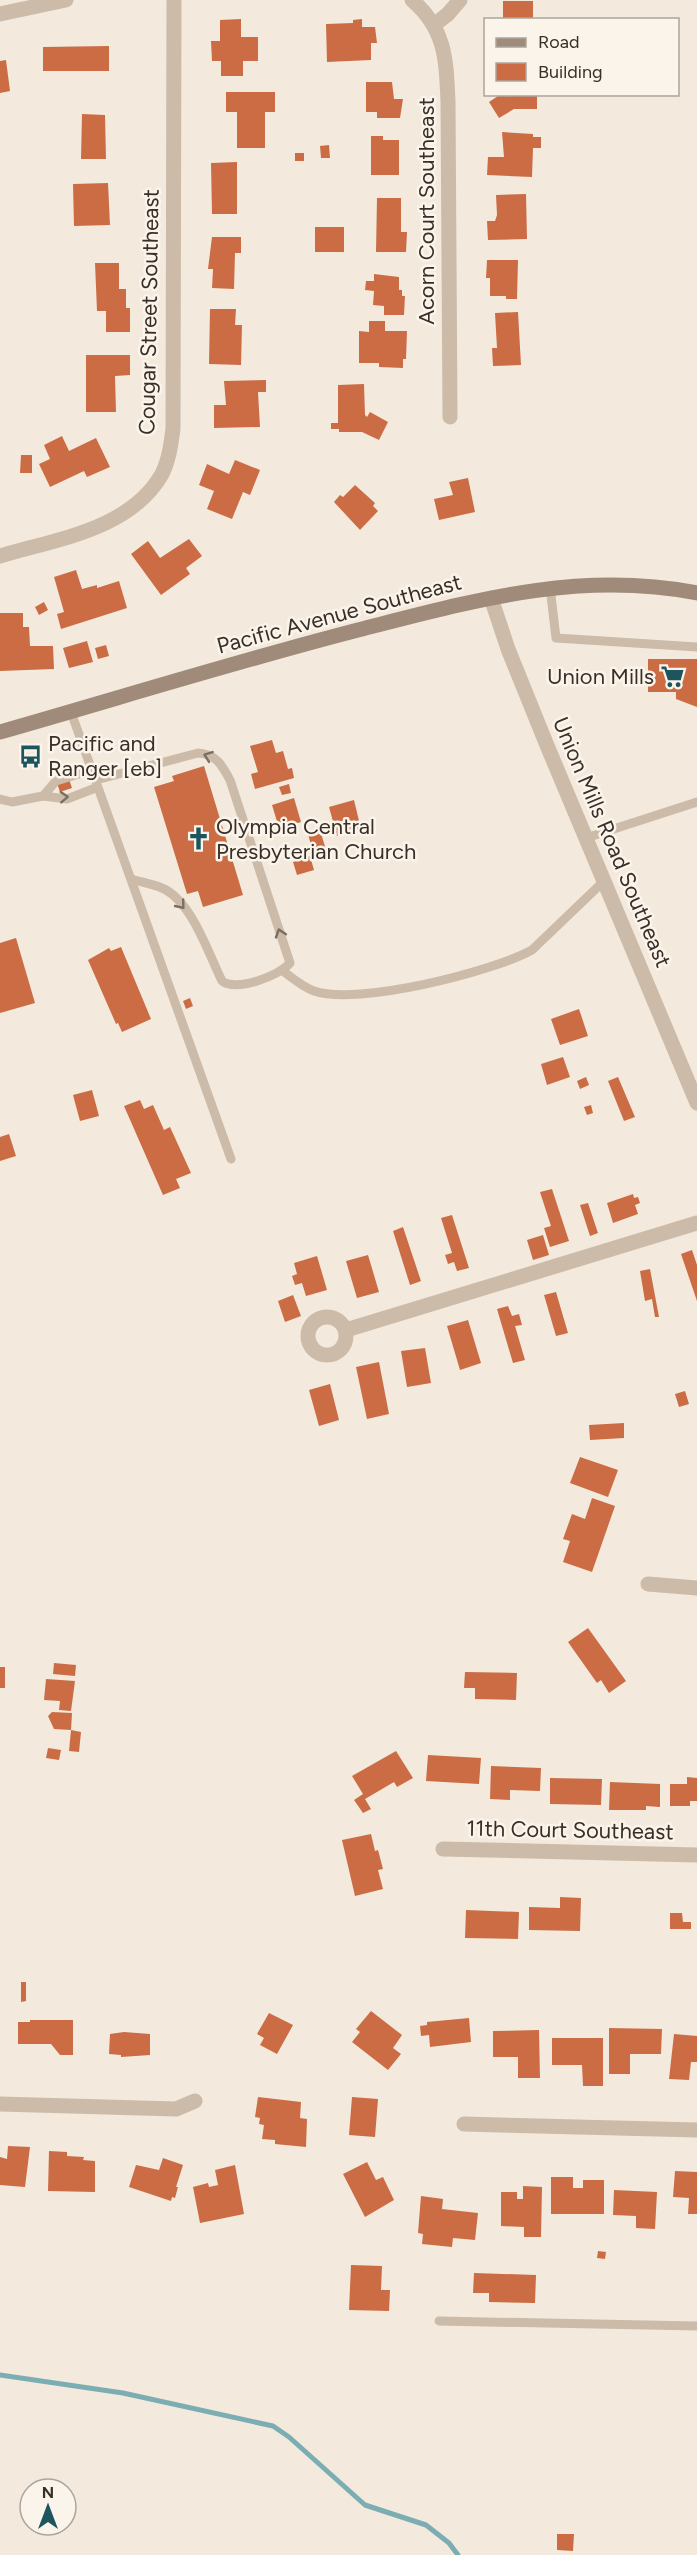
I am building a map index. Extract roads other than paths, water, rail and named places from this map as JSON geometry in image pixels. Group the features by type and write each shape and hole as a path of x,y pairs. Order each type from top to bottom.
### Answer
{"main road":[{"name":"Pacific Avenue Southeast","path":"0,732 276,651 491,598 550,587 614,585 659,587 697,593"}],"street":[{"path":"0,14 66,0"},
{"name":"Cougar Street Southeast","path":"0,556 90,529 124,514 146,494 161,474 168,458 173,429 174,0"},
{"path":"434,25 460,0"},
{"name":"Acorn Court Southeast","path":"418,5 434,25 446,55 450,417"},
{"name":"Union Mills Road Southeast","path":"491,598 508,649 697,1103"},
{"path":"346,1330 697,1222"},
{"path":"648,1584 697,1588"},
{"name":"11th Court Southeast","path":"443,1850 697,1855"},
{"path":"0,2104 176,2109 195,2101"},
{"path":"464,2124 697,2130"}],"lane":[{"path":"550,587 556,638 697,647"},
{"path":"71,712 231,1159"},
{"path":"0,799 12,802 44,796 67,798 97,784 198,753 212,756 219,762 230,780 290,963 283,971 238,986 226,984 222,981 194,921 180,903 162,888 130,879"},
{"path":"44,796 56,781 92,770"},
{"path":"586,838 697,802"},
{"path":"283,971 314,991 334,995 394,990 466,973 532,950 604,881"},
{"path":"440,2321 697,2326"}],"waterway":[{"path":"0,2375 123,2393 273,2426 289,2437 365,2505 426,2525 449,2543 458,2555"}],"place":[{"name":"Union Mills","path":"672,676"},
{"name":"Pacific and Ranger [eb]","path":"30,756"},
{"name":"Olympia Central Presbyterian Church","path":"198,839"}]}
